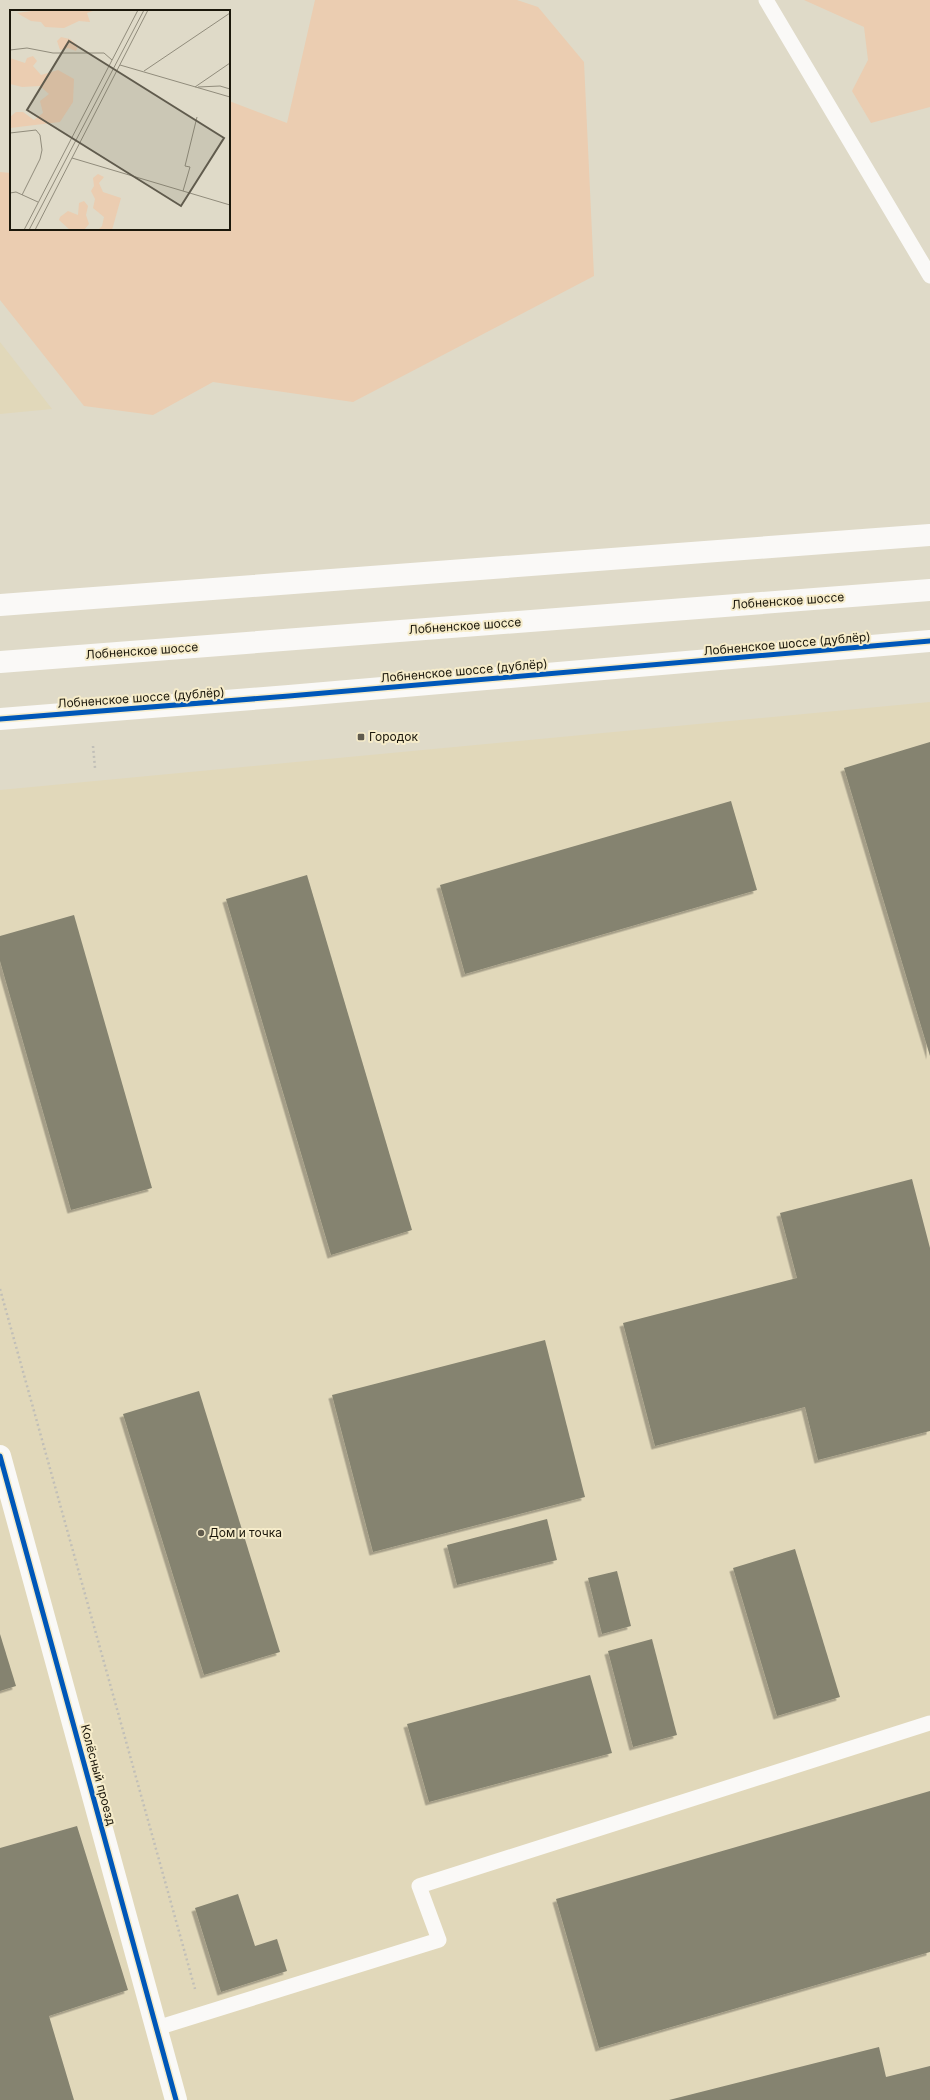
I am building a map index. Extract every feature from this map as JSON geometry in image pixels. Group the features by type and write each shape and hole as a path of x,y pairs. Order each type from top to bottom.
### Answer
{"main road":[{"path":"0,605 930,534"},
{"name":"Лобненское шоссе","path":"0,662 930,590"},
{"name":"Лобненское шоссе (дублёр)","path":"0,719 289,696 930,641"},
{"name":"Колёсный проезд","path":"0,1456 176,2100"}],"lane":[{"path":"766,0 930,276"},
{"path":"157,2028 439,1940 419,1886 930,1722"}],"path":[{"path":"93,746 95,768"},
{"path":"0,1289 202,2013"}],"shaded area":[{"path":"315,0 517,0 538,7 584,62 594,276 353,402 213,382 153,415 84,406 0,300 0,172 10,173 10,230 230,230 230,101 287,123"},
{"path":"804,0 930,0 930,107 871,123 852,91 868,60 864,27"},
{"path":"0,342 52,409 0,414"},
{"path":"930,702 930,2100 0,2100 0,790"}],"building":[{"path":"930,742 930,1056 844,768"},
{"path":"731,801 757,890 465,974 440,885"},
{"path":"307,875 412,1230 331,1255 226,899"},
{"path":"74,915 152,1188 71,1210 0,961 0,936"},
{"path":"912,1179 930,1248 930,1431 818,1460 805,1407 655,1446 623,1323 797,1278 780,1213"},
{"path":"545,1340 585,1497 373,1552 332,1395"},
{"name":"Дом и точка","path":"199,1391 280,1652 204,1675 123,1414"},
{"path":"547,1519 557,1560 457,1585 447,1545"},
{"path":"795,1549 840,1697 777,1716 733,1568"},
{"path":"617,1571 631,1626 602,1634 588,1578"},
{"path":"0,1634 16,1686 0,1691"},
{"path":"652,1639 677,1735 633,1747 608,1651"},
{"path":"590,1675 612,1753 429,1802 407,1724"},
{"path":"930,1791 930,1952 599,2048 556,1899"},
{"path":"77,1826 128,1990 49,2016 74,2100 0,2100 0,1848"},
{"path":"238,1894 255,1946 277,1939 287,1971 221,1992 195,1908"},
{"path":"879,2047 886,2077 930,2066 930,2100 669,2100"}],"cycle path":[{"path":"0,719 289,696 930,641"},
{"path":"0,1456 176,2100"}],"place":[{"name":"Городок","path":"361,737"},
{"name":"Дом и точка","path":"201,1533"}]}
